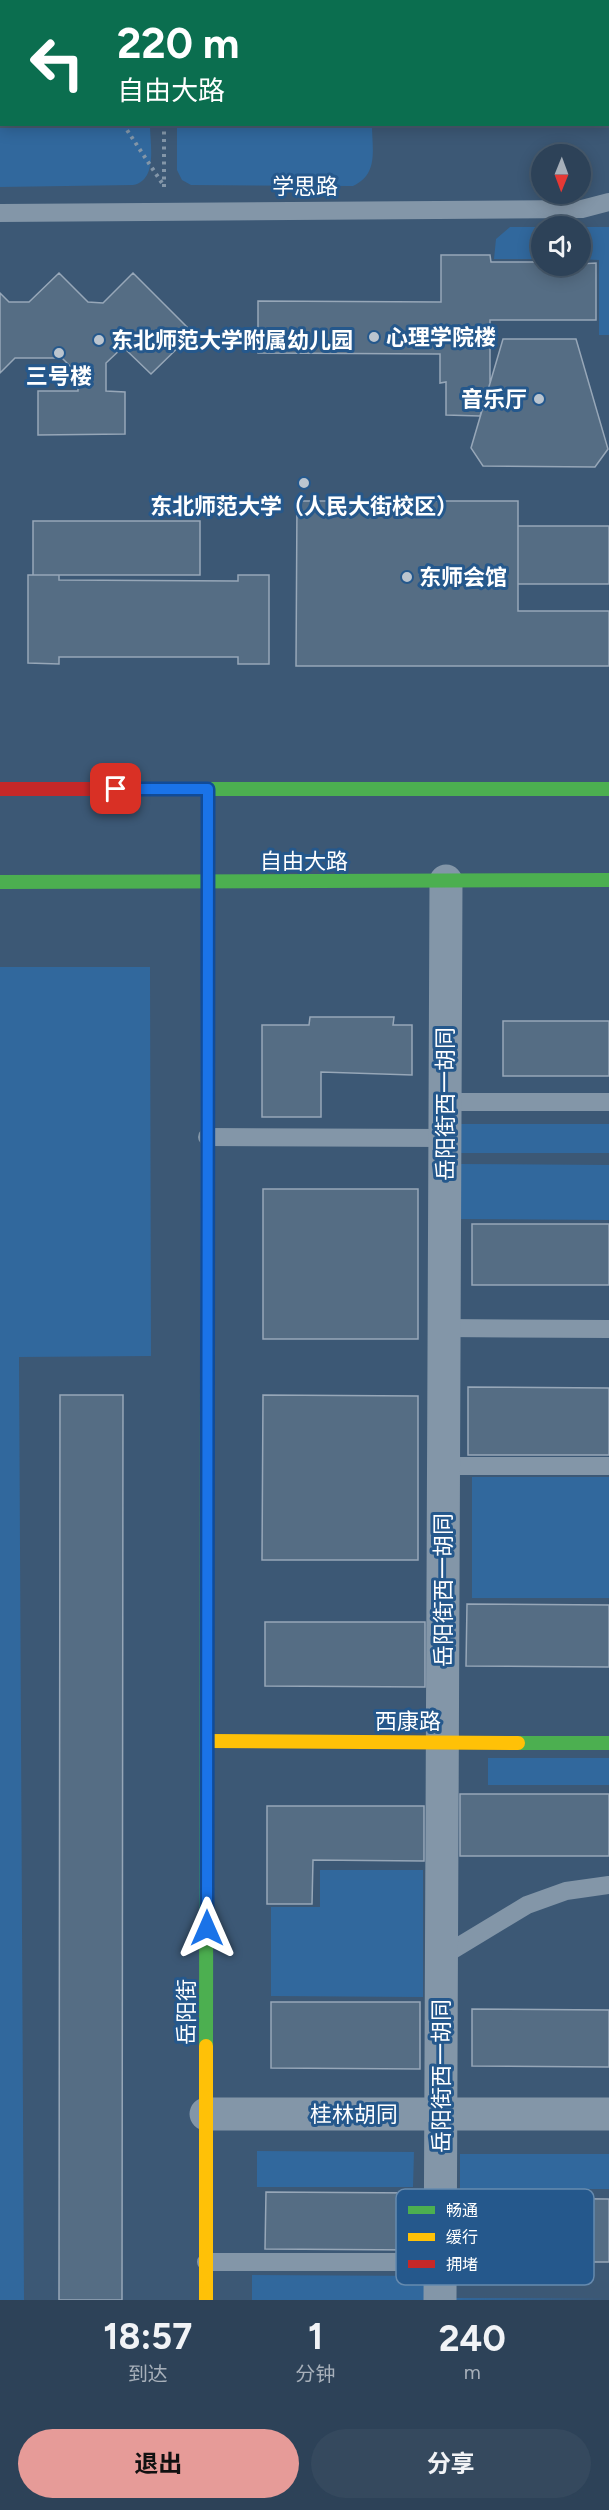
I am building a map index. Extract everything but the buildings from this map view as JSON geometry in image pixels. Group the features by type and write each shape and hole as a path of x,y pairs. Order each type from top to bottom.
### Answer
{"street":[{"path":"0,789 609,789"},
{"name":"岳阳街","path":"206,2300 208,789"},
{"name":"自由大路","path":"0,882 609,880"},
{"name":"岳阳街西一胡同","path":"440,2189 446,881"},
{"name":"西康路","path":"207,1741 609,1743"},
{"name":"桂林胡同","path":"207,2114 609,2114"}],"lane":[{"name":"学思路","path":"0,213 582,209 609,202"},
{"path":"445,1102 609,1102"},
{"path":"207,1137 444,1138"},
{"path":"444,1328 609,1329"},
{"path":"443,1467 609,1466"},
{"path":"441,1956 527,1905 566,1891 609,1885"},
{"path":"206,2262 396,2262"}],"path":[{"path":"124,126 164,186"},
{"path":"164,126 164,212"}],"shaded area":[{"path":"0,126 150,126 151,160 146,176 141,182 133,185 0,187"},
{"path":"177,126 372,126 373,152 370,168 367,175 353,186 191,185 182,180 177,170"},
{"path":"510,227 531,227 531,259 494,259 496,239"},
{"path":"591,227 609,227 609,335 599,335 599,260 591,260"},
{"path":"0,967 150,967 151,1356 19,1357 24,2300 0,2300"},
{"path":"458,1124 609,1124 609,1153 457,1153"},
{"path":"456,1164 609,1165 609,1220 456,1219"},
{"path":"472,1477 609,1477 609,1598 472,1598"},
{"path":"488,1758 609,1758 609,1785 488,1785"},
{"path":"320,1870 423,1870 423,1997 271,1996 271,1907 320,1907"},
{"path":"257,2151 414,2152 413,2187 257,2187"},
{"path":"460,2154 609,2154 609,2189 460,2189"},
{"path":"252,2275 396,2276 396,2285 428,2285 428,2300 252,2300"},
{"path":"454,2298 609,2299 454,2300"}],"traffic: fast":[{"path":"154,789 609,789"},
{"path":"208,789 208,981"},
{"path":"0,882 609,880"},
{"path":"206,2046 207,1374"},
{"path":"518,1743 609,1743"}],"traffic: slow":[{"path":"207,1374 208,981"},
{"path":"207,1741 518,1743"},
{"path":"206,2046 206,2300"}],"traffic: jam":[{"path":"0,789 154,789"}],"place":[{"name":"心理学院楼","path":"374,337"},
{"name":"东北师范大学附属幼儿园","path":"99,340"},
{"name":"三号楼","path":"59,353"},
{"name":"音乐厅","path":"539,399"},
{"name":"东北师范大学（人民大街校区）","path":"304,483"},
{"name":"东师会馆","path":"407,577"}],"route":[{"path":"116,789 208,789 207,1928"}]}
